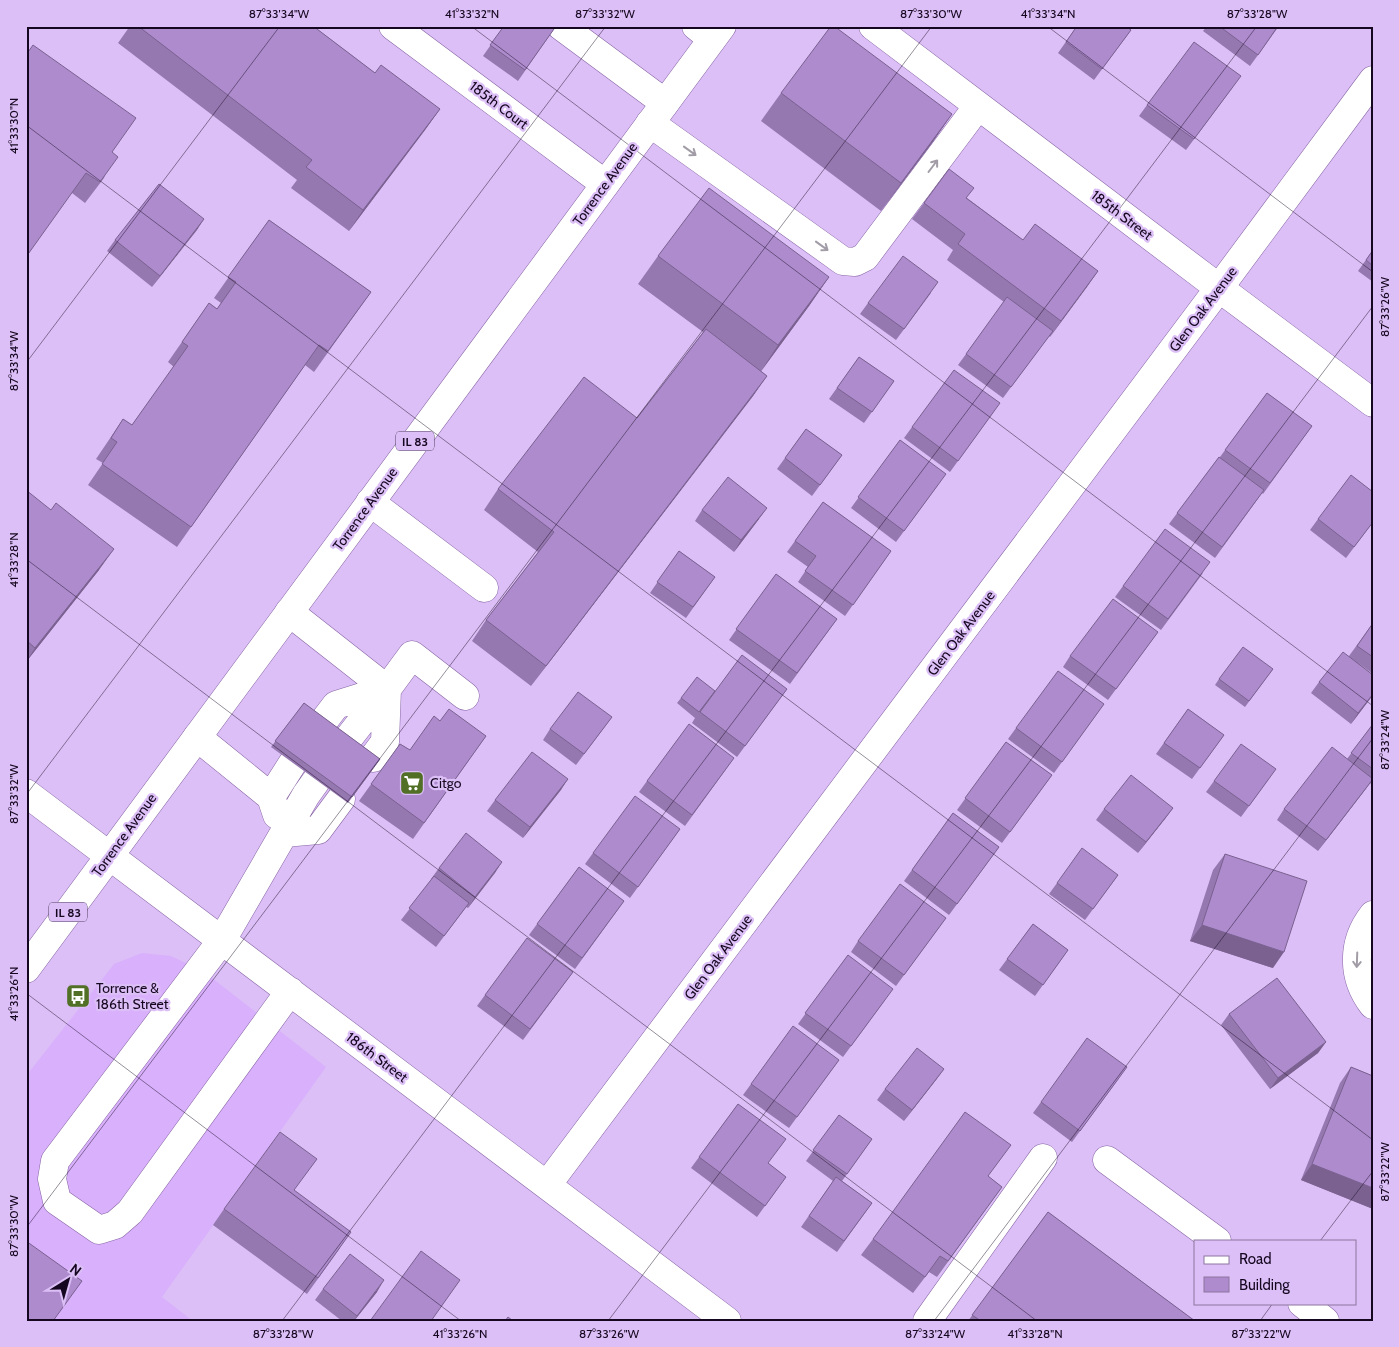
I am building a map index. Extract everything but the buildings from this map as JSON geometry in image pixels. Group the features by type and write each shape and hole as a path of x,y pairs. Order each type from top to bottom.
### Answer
{"street":[{"name":"185th Court","path":"393,26 605,184"},
{"path":"561,26 657,113 843,262 855,262 865,257 978,106"},
{"name":"185th Street","path":"872,26 1373,403"},
{"name":"Torrence Avenue","path":"26,969 657,113 710,30"},
{"name":"Glen Oak Avenue","path":"547,1185 1373,80"},
{"path":"370,502 484,588"},
{"path":"289,612 386,689"},
{"path":"347,740 412,655 465,696"},
{"path":"323,722 336,704 386,689"},
{"path":"373,758 385,742 386,689"},
{"path":"197,737 271,797 284,832"},
{"path":"271,797 292,764"},
{"path":"290,991 130,1212 115,1225 99,1230 57,1201 52,1179 55,1161 222,940 284,832 316,781"},
{"name":"186th Street","path":"26,793 727,1321"},
{"path":"284,832 318,830 341,799"},
{"path":"1373,915 1366,924 1358,947 1357,971 1364,994 1373,1005"},
{"path":"927,1321 1043,1158"},
{"path":"1107,1160 1216,1240"},
{"path":"1303,1304 1325,1321"}],"shaded area":[{"path":"142,953 171,956 203,971 326,1067 162,1297 193,1321 26,1321 26,1076 114,964"}],"place":[{"name":"Citgo","path":"412,783"},
{"name":"Torrence & 186th Street","path":"78,996"}]}
